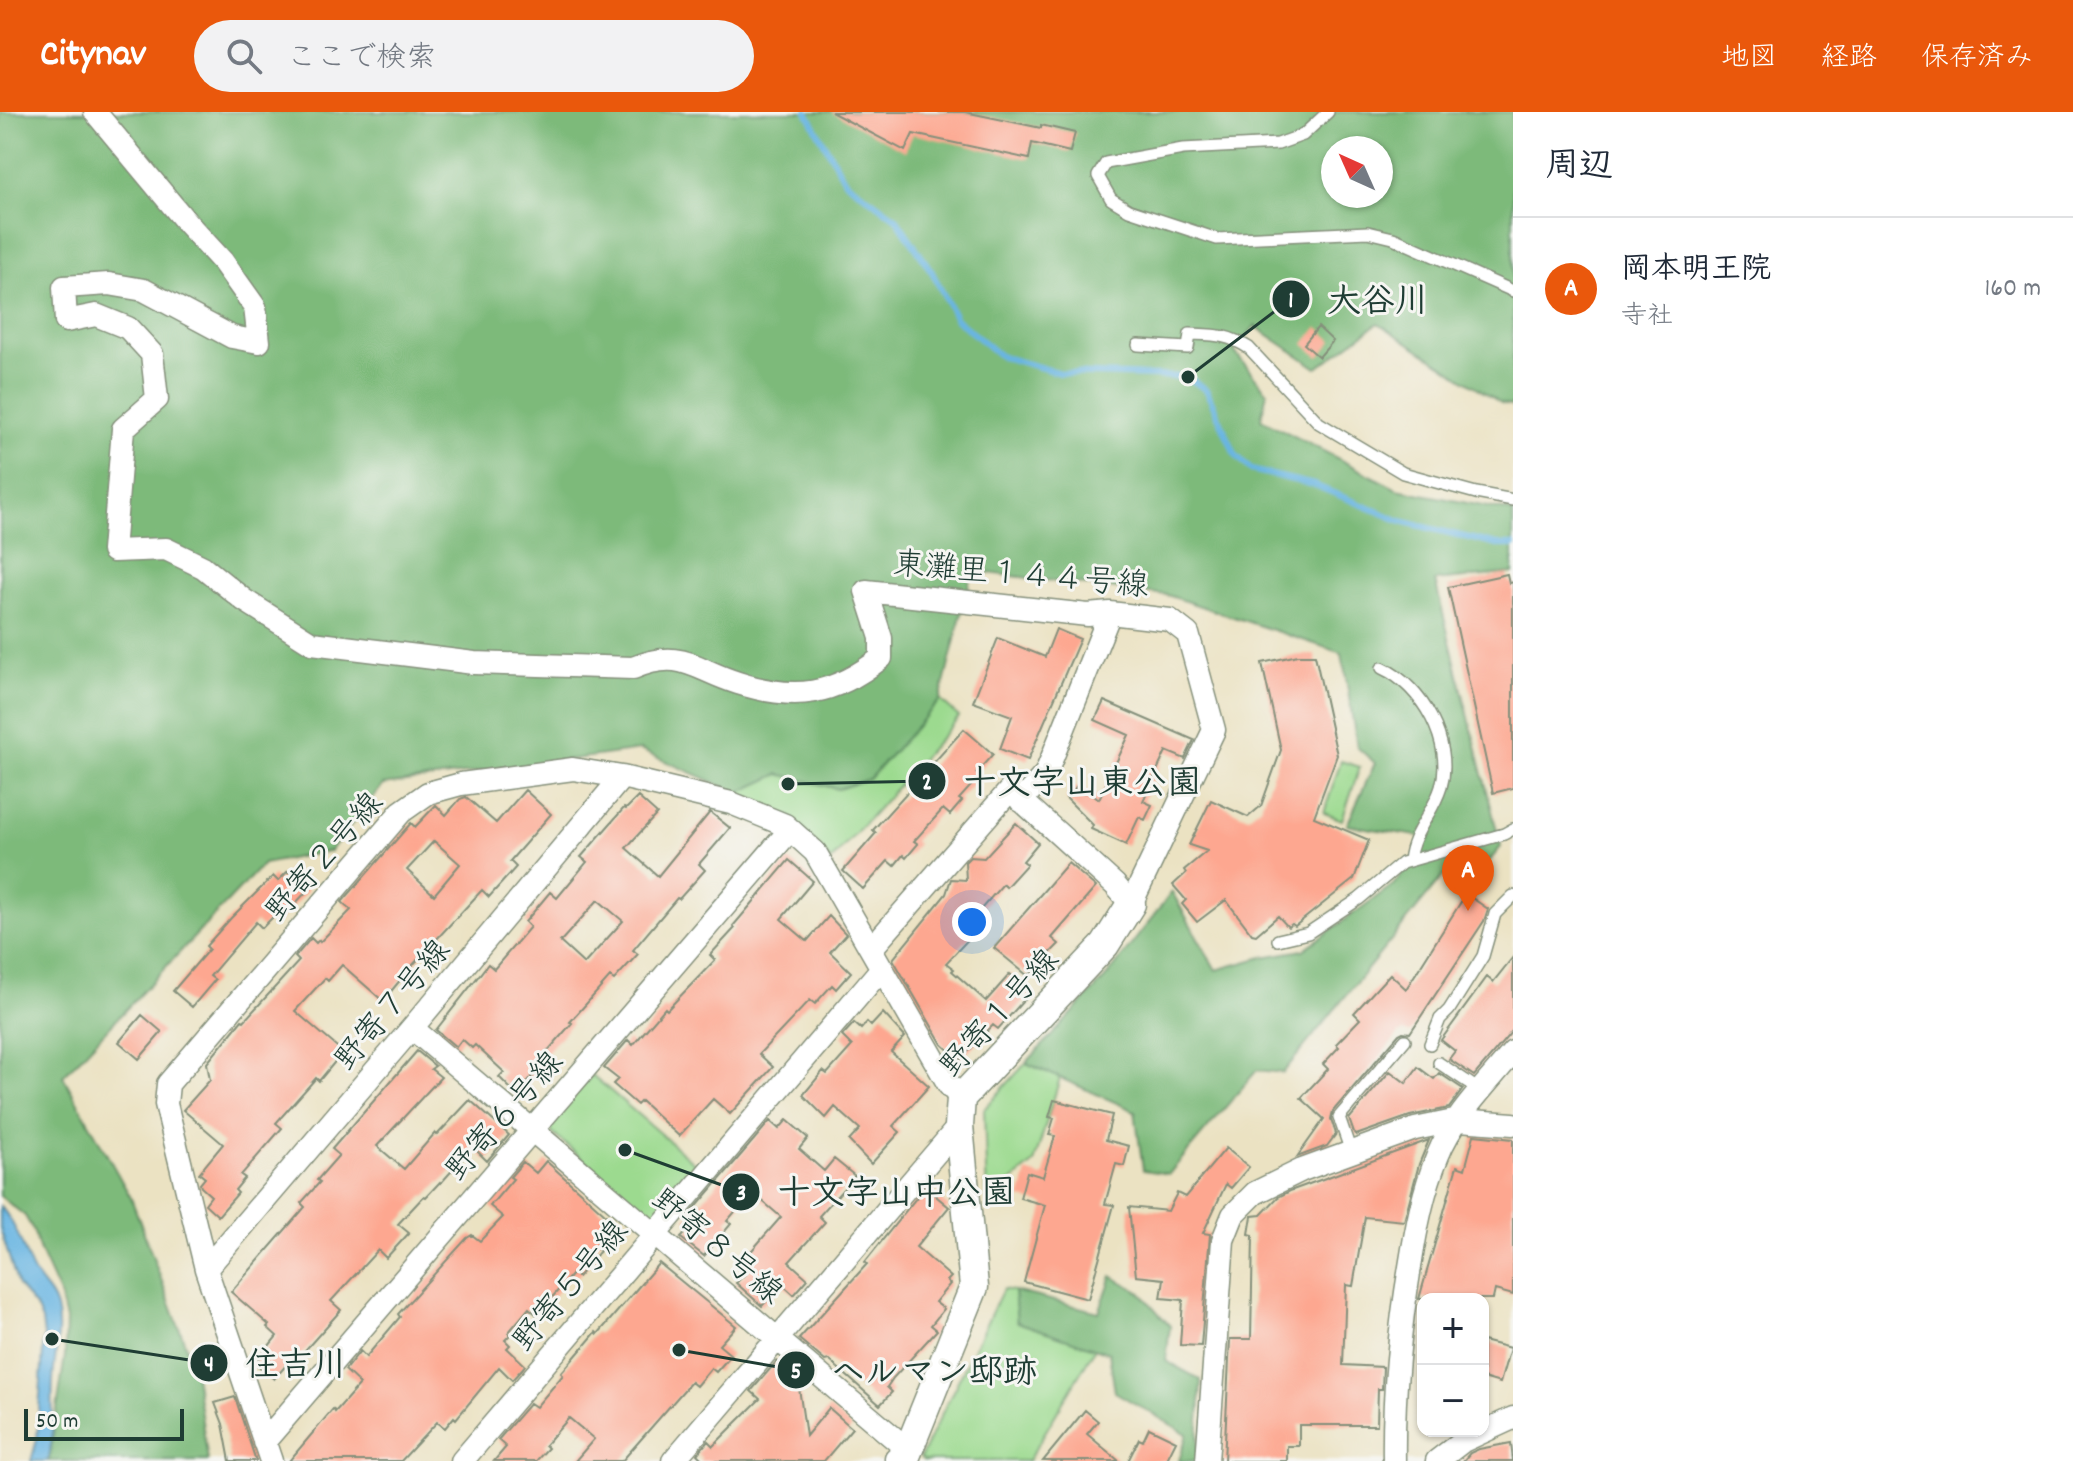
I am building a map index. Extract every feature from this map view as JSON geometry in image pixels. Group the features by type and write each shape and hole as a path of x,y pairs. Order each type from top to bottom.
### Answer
{"street":[{"name":"東灘里１４４号線","path":"95,112 223,262 255,307 259,342 232,337 144,290 109,284 64,287 66,321 96,315 128,328 152,354 157,399 123,429 113,551 166,549 203,567 244,600 312,643 474,663 633,668 655,659 677,659 738,683 782,693 822,692 857,677 881,658 881,638 866,591 1088,615 1110,613 1170,620 1188,634 1214,730 1131,904"},
{"path":"1110,613 1046,773 1021,801 1115,885 1131,904"},
{"name":"野寄２号線","path":"268,1452 206,1269 166,1104 168,1084 401,812 428,793 461,784 573,769 622,777 731,803 785,825 815,852 949,1085 960,1112"},
{"name":"野寄７号線","path":"206,1269 622,777"},
{"name":"野寄５号線","path":"462,1461 654,1234 1010,790 1021,801"},
{"name":"野寄６号線","path":"268,1452 532,1130 790,830"},
{"name":"野寄１号線","path":"902,1457 974,1287 960,1112 1105,945 1131,904"},
{"name":"野寄８号線","path":"412,1028 778,1337 902,1457"},
{"path":"1394,1461 1393,1413 1400,1323 1419,1214 1438,1153 1459,1120 1513,1052"},
{"path":"673,1461 960,1112"},
{"path":"1207,1461 1223,1240 1233,1215 1255,1193 1302,1170 1415,1129 1459,1120 1513,1124"},
{"path":"1437,1461 1463,1441 1513,1418"}],"lane":[{"path":"1328,112 1303,135 1278,144 1183,149 1106,163 1098,176 1111,199 1129,210 1217,239 1368,232 1393,238 1513,291"},
{"path":"1138,345 1188,348 1190,334 1225,335 1235,339 1249,348 1319,423 1403,473 1513,500"},
{"path":"1382,668 1397,674 1433,718 1443,747 1441,787 1411,844 1409,861"},
{"path":"1278,940 1308,933 1359,899 1402,863 1513,829"},
{"path":"1430,1044 1440,1019 1483,956 1495,914 1513,896"},
{"path":"1351,1152 1339,1117 1405,1040"},
{"path":"1439,1063 1481,1091"}],"green space":[{"path":"0,112 1513,112 1513,406 1501,403 1378,323 1317,368 1255,326 1234,351 1267,392 1261,419 1397,489 1513,512 1513,573 1435,581 1501,847 1481,871 1443,876 1283,1073 1257,1070 1169,1174 1143,1170 1135,1111 1026,1063 1108,975 1172,892 1216,970 1303,950 1393,885 1430,838 1347,825 1375,763 1357,747 1342,653 1167,595 972,571 940,700 869,779 838,789 779,774 738,793 640,750 383,785 330,851 263,864 63,1076 131,1198 194,1368 208,1461 49,1461 65,1356 66,1320 60,1296 25,1216 0,1196"},
{"path":"940,700 959,717 831,861 791,817 738,793 779,774 838,789 869,779"},
{"path":"1341,761 1360,767 1342,820 1324,813"},
{"path":"1026,1063 1060,1078 1034,1163 987,1202 984,1109"},
{"path":"592,1075 699,1167 658,1213 649,1214 552,1133 551,1121"},
{"path":"1112,1276 1141,1293 1170,1326 1166,1361 1201,1380 1197,1461 1179,1461 1187,1434 1115,1392 1109,1353 1017,1322 1014,1291 1099,1312"},
{"path":"1003,1289 1014,1291 1017,1322 1095,1348 1028,1461 924,1461 920,1458"}],"water":[{"path":"0,1206 11,1221 33,1271 52,1297 58,1317 52,1431 47,1461 31,1461 37,1439 44,1336 42,1321 37,1309 18,1286 0,1228"}],"building":[{"path":"831,112 965,112 1075,133 1070,152 1032,143 1029,159 913,134 905,151"},
{"path":"1318,327 1333,341 1319,357 1304,344"},
{"path":"1507,574 1509,583 1513,582 1513,788 1493,793 1448,587"},
{"path":"1056,629 1080,639 1028,760 1000,749 1012,716 973,702 998,638 1045,657"},
{"path":"1298,655 1315,655 1337,755 1314,817 1369,840 1354,879 1295,926 1292,924 1288,927 1278,916 1256,935 1252,934 1226,900 1197,922 1182,904 1186,900 1173,885 1186,873 1184,870 1207,851 1189,845 1211,800 1248,817 1261,806 1281,750 1262,663"},
{"path":"1104,701 1194,740 1185,759 1166,751 1143,801 1152,805 1145,820 1139,817 1126,845 1091,829 1093,825 1066,798 1077,786 1099,799 1129,735 1095,720"},
{"path":"964,729 993,754 976,773 980,776 959,799 962,801 950,815 943,809 914,841 918,844 906,858 903,855 894,866 888,861 863,889 843,871 876,833 873,830"},
{"path":"525,790 551,814 510,861 516,867 489,897 482,890 383,1001 342,965 328,981 325,978 295,1011 343,1052 319,1081 316,1078 276,1123 282,1128 241,1175 245,1178 235,1190 238,1193 218,1216 205,1204 211,1196 201,1187 205,1178 199,1173 223,1144 183,1110 210,1080 207,1063 242,1020 299,961 295,957 311,938 316,943 320,942 351,910 342,902 411,823 415,827 436,805 446,815 460,799 466,797 496,823","holes":["434,841 460,864 434,895 407,870"]},
{"path":"638,797 657,814 626,848 658,876 710,812 730,828 699,864 705,870 633,950 638,954 614,980 610,977 570,1022 540,1060 544,1064 516,1094 499,1077 504,1072 475,1045 472,1048 462,1039 456,1047 436,1030 488,964 494,969 530,927 525,922 550,892 557,898 587,862 581,857","holes":["598,900 623,921 584,964 560,942"]},
{"path":"1016,823 1038,843 1023,861 1027,864 1006,887 1003,884 973,918 975,920 969,927 975,932 946,963 986,1001 1010,974 1031,992 998,1029 993,1025 960,1060 942,1044 893,959 946,894 951,879 966,880 965,862 970,857 984,858"},
{"path":"789,860 813,881 781,919 807,941 829,916 846,934 830,952 851,972 836,989 832,985 815,1004 810,1000 759,1054 773,1067 730,1114 713,1099 679,1136 641,1101 637,1105 613,1084 618,1079 604,1068 628,1040 633,1045 665,1008 667,1010 715,960 710,955"},
{"path":"1068,863 1096,887 1052,938 1059,944 1028,976 994,948"},
{"path":"288,871 308,890 279,921 274,916 262,928 256,922 210,976 215,980 192,1007 173,991 231,918 273,876 278,881"},
{"path":"1466,894 1488,909 1484,921 1410,1033 1399,1034 1333,1111 1331,1119 1336,1134 1327,1146 1297,1157 1324,1119 1301,1098 1328,1069 1323,1064 1339,1047 1336,1044 1360,1019 1354,1013 1390,974 1406,989"},
{"path":"1513,957 1513,1030 1474,1076 1449,1059 1455,1051 1441,1040 1487,977 1493,982"},
{"path":"883,1013 905,1037 891,1052 929,1086 893,1126 900,1132 871,1164 849,1141 860,1129 835,1107 826,1118 803,1095 823,1071 827,1074 852,1046 842,1036 854,1023 861,1029 867,1022 871,1026"},
{"path":"142,1015 162,1032 139,1059 119,1042"},
{"path":"417,1051 435,1066 431,1069 441,1077 377,1146 404,1169 435,1133 437,1135 470,1100 509,1135 487,1161 473,1147 441,1183 424,1196 398,1224 409,1233 386,1258 378,1250 331,1301 341,1310 300,1356 297,1353 274,1379 255,1363 277,1336 267,1327 269,1325 231,1292 305,1207 301,1203 339,1155 332,1149"},
{"path":"1418,1067 1434,1079 1439,1073 1463,1089 1449,1108 1410,1116 1356,1135 1349,1119 1390,1071 1406,1083"},
{"path":"1054,1100 1112,1115 1106,1140 1129,1146 1124,1166 1116,1164 1105,1204 1114,1205 1088,1299 1024,1282 1045,1205 1020,1198 1027,1172 1043,1177 1055,1136 1049,1135 1054,1118 1049,1117"},
{"path":"787,1120 808,1138 799,1149 824,1171 834,1159 855,1176 819,1216 825,1222 789,1262 808,1279 794,1295 782,1284 762,1306 736,1283 750,1269 745,1265 749,1260 746,1257 781,1217 752,1192 727,1221 731,1224 704,1256 681,1238 693,1225 686,1219 770,1121 779,1129"},
{"path":"1474,1135 1513,1139 1513,1295 1495,1290 1493,1299 1489,1299 1489,1293 1421,1293 1457,1166 1465,1169"},
{"path":"1429,1140 1419,1164 1404,1221 1365,1217 1353,1286 1346,1285 1343,1365 1383,1367 1382,1389 1378,1389 1377,1425 1299,1425 1299,1446 1287,1446 1287,1461 1224,1461 1230,1339 1251,1339 1253,1235 1249,1234 1252,1216 1261,1215 1278,1197 1290,1191"},
{"path":"1226,1148 1249,1167 1231,1188 1226,1184 1203,1233 1210,1234 1201,1346 1180,1345 1183,1300 1161,1298 1164,1279 1136,1276 1129,1207 1168,1211 1177,1193 1185,1197"},
{"path":"546,1161 615,1223 595,1246 600,1251 578,1277 573,1273 537,1315 529,1308 508,1333 510,1335 505,1340 510,1345 507,1348 525,1365 522,1369 512,1380 499,1367 456,1419 454,1417 445,1428 437,1422 401,1461 289,1461 333,1409 335,1412 360,1384 345,1370 360,1351 366,1357 400,1317 398,1314 467,1238 472,1235 480,1241 503,1217 490,1206 523,1162 536,1173"},
{"path":"925,1187 949,1207 916,1247 951,1277 947,1281 950,1284 935,1302 944,1309 931,1325 937,1330 893,1378 887,1387 892,1392 880,1405 829,1360 825,1361 799,1339 867,1264 865,1262"},
{"path":"659,1263 736,1326 719,1345 731,1355 716,1372 711,1368 696,1386 691,1382 622,1461 575,1461 594,1439 569,1418 545,1445 548,1448 536,1461 494,1461 506,1447 498,1440 530,1403 536,1407 596,1332 598,1334"},
{"path":"1489,1343 1510,1348 1500,1383 1489,1380"},
{"path":"777,1361 804,1383 799,1388 806,1436 829,1408 852,1428 824,1461 700,1461 702,1459 697,1454 708,1441 713,1446 760,1399 751,1391"},
{"path":"235,1397 256,1461 230,1461 223,1424 215,1403"},
{"path":"1085,1410 1098,1421 1087,1434 1119,1461 1043,1461"},
{"path":"1149,1428 1176,1441 1166,1461 1128,1461 1139,1439 1143,1441"},
{"path":"1511,1443 1513,1461 1463,1461 1479,1449"}],"waterway":[{"path":"807,112 845,181 896,218 932,272 956,319 1000,356 1060,373 1188,377 1207,391 1235,454 1251,470 1314,485 1401,521 1497,545 1513,545"}],"place":[{"name":"大谷川","path":"1188,377"},
{"name":"十文字山東公園","path":"788,784"},
{"name":"岡本明王院","path":"1468,911"},
{"name":"十文字山中公園","path":"625,1150"},
{"name":"住吉川","path":"52,1339"},
{"name":"ヘルマン邸跡","path":"679,1350"}]}
